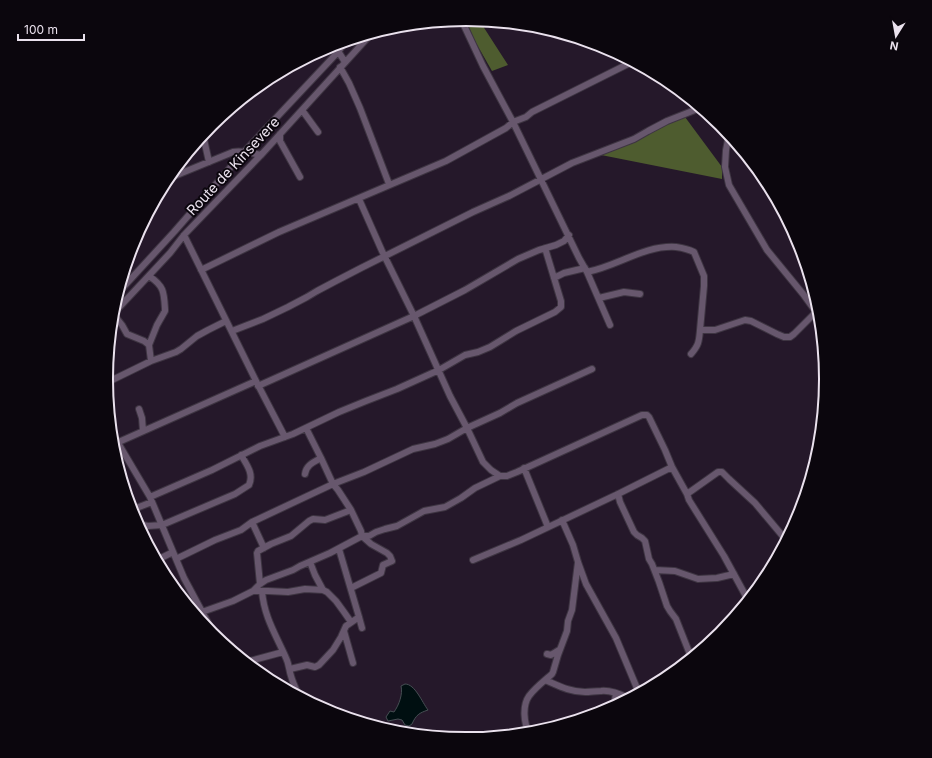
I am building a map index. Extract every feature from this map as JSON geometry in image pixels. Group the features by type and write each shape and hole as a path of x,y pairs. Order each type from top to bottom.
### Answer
{"street":[{"path":"464,26 569,235 610,325"},
{"name":"Route de Kinsevere","path":"121,305 149,276 184,235 261,156 364,41"},
{"path":"126,284 244,152 338,52 345,62"},
{"path":"201,270 268,237 359,199 389,184 401,181 446,161 506,128 513,122 526,117 532,112 627,65"},
{"path":"340,67 349,82 360,108 389,184"},
{"path":"302,110 318,132"},
{"path":"232,331 288,307 384,256 509,196 572,163 634,139 667,121 694,110"},
{"path":"280,134 280,141 300,177"},
{"path":"728,142 725,167 729,185 767,250 810,301"},
{"path":"204,143 209,162"},
{"path":"178,174 232,152 238,151 261,156"},
{"path":"359,199 384,256 414,316 450,396 483,462 500,476"},
{"path":"184,235 285,437"},
{"path":"119,442 414,316 465,290 518,258 560,243 569,235"},
{"path":"137,507 260,446 285,437 339,412 397,389 439,370 465,355 490,347 516,331 556,312 562,304 545,248"},
{"path":"554,278 564,273 605,267 654,248 688,248 694,252 704,276 698,344 696,349 691,354"},
{"path":"149,276 160,285 163,290 166,309 149,345 151,361"},
{"path":"599,298 624,292 640,294"},
{"path":"700,330 716,330 745,320 751,321 784,337 790,337 813,316"},
{"path":"118,320 127,334 144,341 149,345"},
{"path":"113,380 151,361 176,352 197,336 226,321"},
{"path":"176,559 215,540 241,530 252,522 333,484 413,450 448,439 517,403 592,369"},
{"path":"139,409 142,418 143,431"},
{"path":"202,613 224,605 253,591 266,580 293,570 339,549 362,536 369,536 376,532 397,526 424,511 445,507 457,501 475,488 500,476 507,476 517,472 644,414 650,417 666,450 672,467 689,500 724,556 745,595"},
{"path":"306,428 333,484 351,510 362,536 371,544 387,553 392,561 383,565 381,573 351,588"},
{"path":"121,454 151,500 195,605"},
{"path":"145,525 162,525 235,494 249,485 251,477 250,472 241,455"},
{"path":"305,474 310,464 321,458"},
{"path":"472,560 521,540 672,467"},
{"path":"524,468 548,527"},
{"path":"687,494 719,471 722,472 756,503 783,536"},
{"path":"618,494 620,502 634,532 645,541 649,559 662,588 667,606 676,619 689,652"},
{"path":"260,584 258,551 292,536 313,519 325,520 351,510"},
{"path":"562,520 586,584 616,638 637,688"},
{"path":"252,522 264,548"},
{"path":"339,549 362,628"},
{"path":"162,558 173,552"},
{"path":"310,562 323,590"},
{"path":"526,727 524,714 527,699 540,684 552,674 565,636 572,610 578,562"},
{"path":"655,570 675,571 698,579 717,578 734,574"},
{"path":"253,591 288,592 305,589 323,590 336,601 351,622"},
{"path":"262,591 268,618 287,659 296,689"},
{"path":"290,669 307,666 315,667 319,665 333,650 346,626 360,617"},
{"path":"344,631 353,663"},
{"path":"547,654 551,655 559,650"},
{"path":"253,660 283,652"},
{"path":"546,680 562,688 585,692 602,690 623,696"},
{"path":"615,699 616,693"}],"green space":[{"path":"468,26 483,27 508,65 492,71"},
{"path":"685,117 722,167 722,179 596,154"}],"shaded area":[{"path":"405,684 409,685 415,690 428,710 418,715 409,726 405,725 402,720 398,719 388,721 386,717 390,711 394,712 396,709 401,696 401,686"}]}
